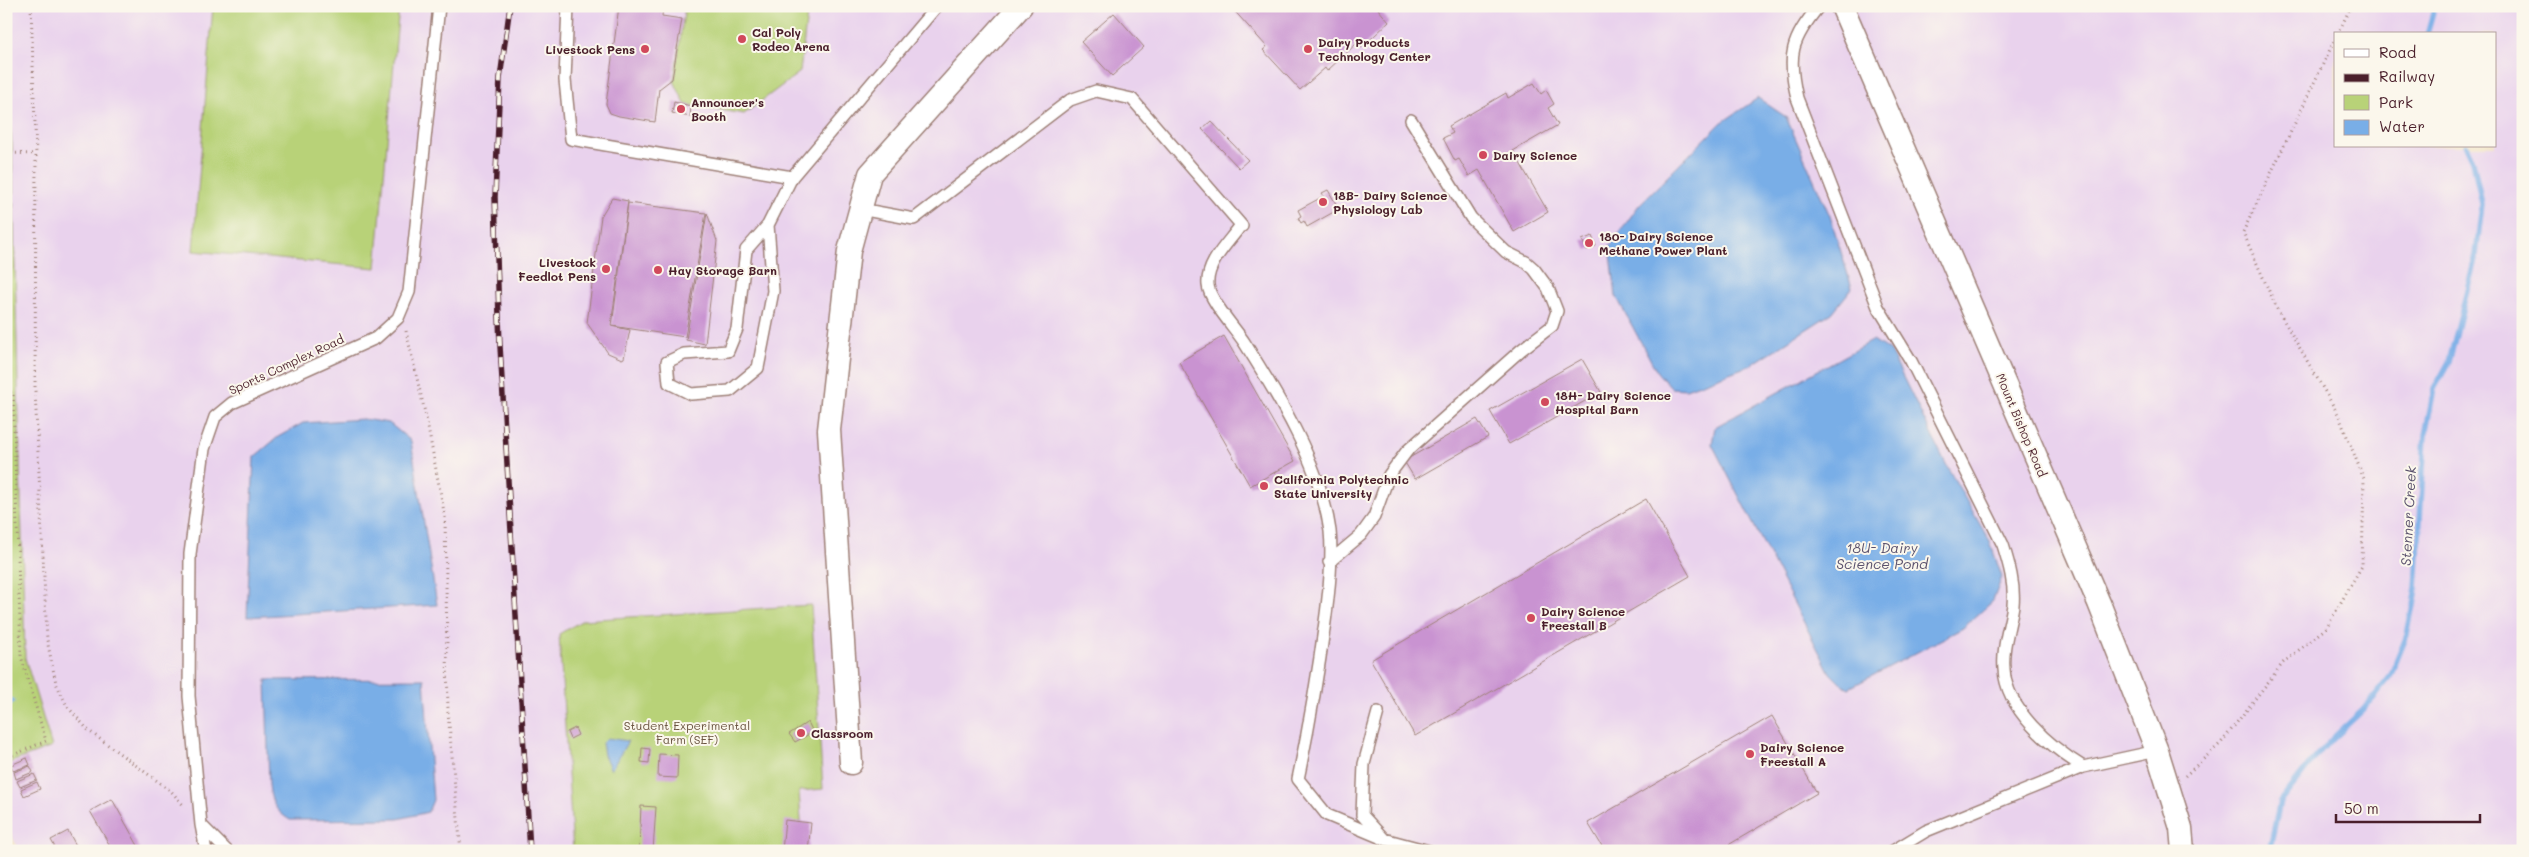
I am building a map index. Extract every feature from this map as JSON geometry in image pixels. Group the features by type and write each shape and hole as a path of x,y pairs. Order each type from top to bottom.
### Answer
{"street":[{"path":"850,763 829,430 849,251 870,174 1021,6"},
{"name":"Mount Bishop Road","path":"1842,6 2098,603 2157,751 2181,828 2183,851"}],"lane":[{"name":"Sports Complex Road","path":"206,851 201,825 189,696 190,554 204,449 215,417 232,403 376,338 398,318 409,292 439,6"},
{"path":"568,6 565,80 571,139 792,177"},
{"path":"768,225 773,291 758,368 730,391 691,394 669,383 667,362 684,354 728,351 738,330 746,250 768,225 792,177 938,6"},
{"path":"1819,6 1794,39 1791,75 1797,98 1878,307 1911,361 2004,545 2011,573 2013,604 2005,636 2004,670 2010,690 2016,703 2034,728 2061,753 2083,767"},
{"path":"860,210 914,219 1070,100 1096,91 1132,99 1240,227 1211,266 1208,284 1210,294 1244,342 1301,441 1320,493 1330,532 1329,589 1316,692 1298,779 1327,815 1384,839 1429,851"},
{"path":"1329,562 1361,534 1374,517 1389,475 1407,450 1521,350 1552,326 1557,311 1548,288 1534,269 1526,262 1506,252 1471,218 1411,120"},
{"path":"1378,712 1364,764 1362,815 1384,839"},
{"path":"1893,851 1926,831 2083,767 2157,751"},
{"path":"201,825 227,851"}],"path":[{"path":"31,6 36,154 35,390 47,640 56,683 67,706 89,731 171,791 201,825"},
{"path":"2339,32 2351,6"},
{"path":"2169,790 2221,743 2283,662 2326,628 2362,566 2364,479 2338,414 2276,309 2243,232 2334,41"},
{"path":"6,153 36,154"},
{"path":"398,318 404,325 426,417 445,517 448,713 461,851"},
{"path":"6,393 13,392 21,656 46,741 6,758"}],"shaded area":[{"name":"California Polytechnic State University","path":"6,6 2523,6 2523,851 20,851 6,825"}],"green space":[{"path":"213,6 399,6 376,268 193,251"},
{"name":"Cal Poly Rodeo Arena","path":"685,6 808,6 800,72 744,114 685,104 674,81"},
{"path":"6,93 12,144 25,658 52,747 6,764"},
{"name":"Student Experimental Farm (SEF)","path":"811,605 823,789 799,791 803,851 573,851 559,634 583,620"}],"water":[{"path":"1758,98 1786,117 1830,216 1852,288 1832,313 1751,365 1686,389 1671,388 1657,372 1616,296 1610,246 1639,205 1721,123"},
{"name":"18U- Dairy Science Pond","path":"1873,340 1890,351 1948,468 1990,542 2002,577 1993,601 1963,628 1849,688 1840,683 1830,673 1712,444 1715,427"},
{"path":"363,419 389,423 411,441 437,605 247,617 254,457 278,437 303,423"},
{"path":"424,679 433,800 428,812 398,819 290,820 277,809 271,796 269,785 266,680"},
{"path":"607,738 628,741 611,770 604,755 602,743"}],"building":[{"name":"Livestock Pens","path":"619,6 663,6 662,16 682,19 672,79 659,89 655,122 610,113 606,104"},
{"name":"Dairy Products Technology Center","path":"1230,6 1381,6 1378,9 1389,22 1361,48 1357,43 1327,71 1325,68 1300,90 1263,50 1267,47"},
{"path":"1114,13 1144,47 1112,76 1081,42"},
{"name":"Dairy Science","path":"1534,83 1541,94 1546,90 1554,104 1548,108 1558,125 1513,151 1548,212 1514,232 1479,170 1469,176 1459,159 1455,161 1443,138 1453,133 1449,126 1506,93 1508,98"},
{"name":"Announcer's Booth","path":"674,102 691,106 690,117 672,113"},
{"path":"1211,121 1248,160 1239,168 1202,129"},
{"name":"18B- Dairy Science Physiology Lab","path":"1328,190 1339,209 1307,227 1304,221 1301,223 1298,218 1301,216 1298,210 1324,196 1322,193"},
{"name":"Livestock Feedlot Pens","path":"612,198 628,201 611,326 630,330 624,358 622,359 608,353 587,323 601,216"},
{"name":"Hay Storage Barn","path":"628,203 706,213 685,337 612,326"},
{"path":"707,213 717,241 705,344 686,340"},
{"name":"180- Dairy Science Methane Power Plant","path":"1592,236 1596,246 1587,250 1582,240"},
{"path":"1224,336 1295,461 1250,486 1179,362"},
{"name":"18H- Dairy Science Hospital Barn","path":"1582,359 1601,392 1509,444 1490,411"},
{"path":"1477,419 1488,437 1415,479 1404,461"},
{"name":"Dairy Science Freestall B","path":"1646,499 1690,576 1415,736 1371,660"},
{"name":"Dairy Science Freestall A","path":"1772,716 1817,793 1718,851 1605,851 1588,823"},
{"name":"Classroom","path":"808,722 813,732 795,742 789,734"},
{"path":"575,728 578,735 570,739 567,732"},
{"path":"642,748 650,749 649,763 641,762"},
{"path":"659,754 678,755 677,778 658,777"},
{"path":"27,758 30,765 13,771 11,765"},
{"path":"30,766 33,772 16,779 14,772"},
{"path":"34,774 37,780 20,787 17,781"},
{"path":"37,782 40,789 24,796 21,789"},
{"path":"112,799 141,851 113,851 90,811"},
{"path":"641,806 656,807 653,851 639,851"},
{"path":"785,820 811,823 808,851 782,851"},
{"path":"68,831 79,851 57,851 51,840"}],"waterway":[{"name":"Stenner Creek","path":"2428,32 2435,6"},
{"name":"Stenner Creek","path":"2269,851 2280,802 2309,765 2333,738 2363,710 2390,677 2407,635 2416,589 2425,435 2434,389 2449,362 2476,255 2482,204 2473,161 2467,148"},
{"path":"6,705 12,701"}],"railway":[{"path":"510,6 500,78 495,197 500,346 530,851"}],"place":[{"name":"Cal Poly Rodeo Arena","path":"742,39"},
{"name":"Livestock Pens","path":"645,49"},
{"name":"Dairy Products Technology Center","path":"1308,49"},
{"name":"Announcer's Booth","path":"681,109"},
{"name":"Dairy Science","path":"1483,155"},
{"name":"18B- Dairy Science Physiology Lab","path":"1323,202"},
{"name":"180- Dairy Science Methane Power Plant","path":"1589,243"},
{"name":"Livestock Feedlot Pens","path":"606,269"},
{"name":"Hay Storage Barn","path":"658,270"},
{"name":"18H- Dairy Science Hospital Barn","path":"1545,402"},
{"name":"California Polytechnic State University","path":"1264,486"},
{"name":"Dairy Science Freestall B","path":"1531,618"},
{"name":"Classroom","path":"801,733"},
{"name":"Dairy Science Freestall A","path":"1750,754"}]}
